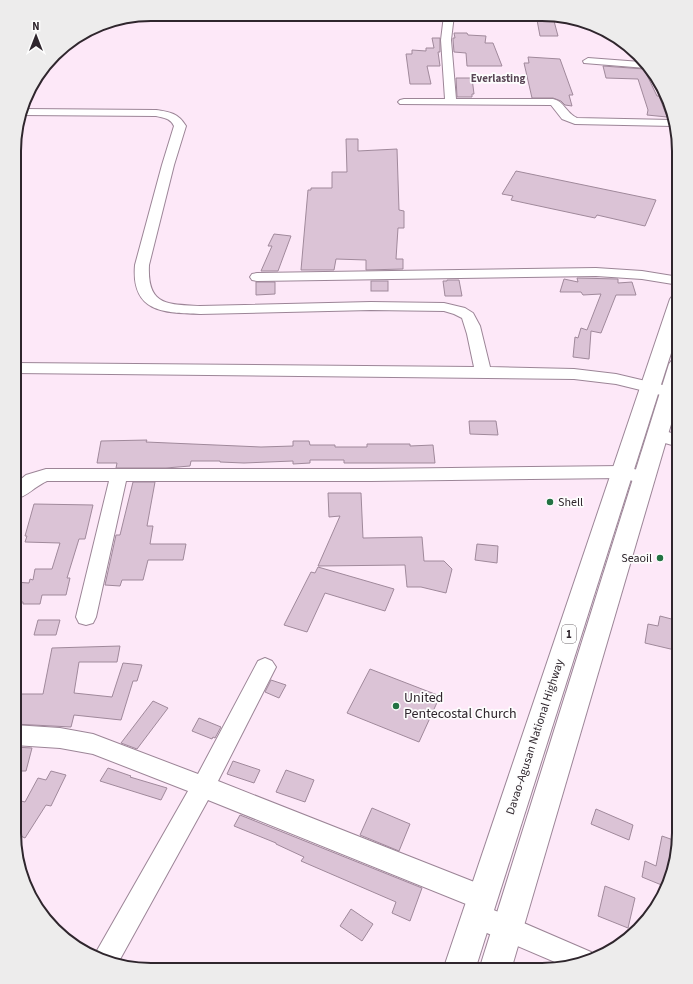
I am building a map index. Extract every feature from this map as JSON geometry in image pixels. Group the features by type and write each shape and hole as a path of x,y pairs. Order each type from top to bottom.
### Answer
{"highway":[{"name":"Davao-Agusan National Highway","path":"496,963 507,929 633,475 668,438 666,391 672,349"},
{"name":"Davao-Agusan National Highway","path":"461,963 633,475 672,379"}],"street":[{"path":"448,21 446,40 451,102"},
{"path":"588,62 640,65"},
{"path":"404,102 552,102 558,105 563,115 575,121 669,123"},
{"path":"27,112 156,113 171,116 177,120 180,126 168,165 142,265 141,280 144,293 153,302 169,307 224,310 444,307 457,310 468,316 472,326 483,372"},
{"path":"257,277 596,272 642,275 672,280"},
{"path":"21,368 483,372 595,375 666,391"},
{"path":"21,488 32,480 46,475 633,475"},
{"path":"86,617 120,475"},
{"path":"108,955 204,785 265,667"},
{"path":"21,735 49,735 84,741 104,747 204,785 480,907 507,929 576,959"}],"building":[{"path":"537,21 554,22 558,36 540,36"},
{"path":"454,33 467,33 468,35 486,36 485,43 493,43 502,66 467,66 466,53 454,52"},
{"path":"432,38 440,38 440,52 438,52 440,66 427,66 431,84 410,84 406,54 412,54 412,50 426,51 426,48 434,48"},
{"path":"528,57 560,59 573,95 569,95 572,106 565,105 561,101 553,98 532,98 524,63 529,63"},
{"path":"603,66 643,69 657,96 659,96 667,117 647,115 648,110 638,79 606,78"},
{"path":"456,78 472,78 474,94 472,94 472,97 457,97"},
{"path":"346,139 358,139 358,151 397,149 399,210 404,211 404,228 398,228 396,259 403,259 403,269 366,270 366,260 336,259 334,270 301,270 308,190 311,190 311,188 332,188 332,172 347,172"},
{"path":"516,171 656,200 645,226 597,215 595,218 511,200 513,196 502,194"},
{"path":"274,234 291,236 278,271 261,271 272,246 268,246"},
{"path":"577,278 618,279 618,283 632,282 636,295 616,295 601,333 591,331 589,359 573,357 575,337 578,338 581,328 587,330 601,294 583,295 581,292 560,292 564,279 578,282"},
{"path":"459,280 462,296 445,296 443,281"},
{"path":"371,281 388,281 388,291 371,291"},
{"path":"256,282 275,282 275,294 256,295"},
{"path":"469,421 496,421 498,435 470,434"},
{"path":"147,440 146,442 261,447 293,446 293,441 309,441 310,445 335,445 335,447 367,447 367,444 410,444 410,446 433,445 435,463 344,463 344,460 310,460 310,463 293,464 293,461 244,463 191,461 190,466 166,468 116,468 117,463 97,463 101,441"},
{"path":"133,482 155,482 147,526 153,526 150,544 186,544 183,560 148,560 143,580 122,580 120,586 105,585 116,535 120,535"},
{"path":"328,493 361,493 363,538 422,537 424,561 444,561 452,569 446,593 421,587 407,587 405,565 318,566 340,516 329,517"},
{"path":"34,504 93,505 85,539 79,539 67,578 70,578 66,595 42,595 40,604 23,604 23,602 21,602 21,582 29,583 30,579 33,580 35,569 52,569 60,543 25,542 27,536 25,536"},
{"path":"477,544 498,546 497,563 475,560"},
{"path":"318,567 394,589 385,611 325,593 307,632 284,625 311,572 315,573"},
{"path":"660,616 672,619 672,649 645,643 648,624 658,626"},
{"path":"38,620 60,620 56,635 34,635"},
{"path":"120,646 117,662 79,662 74,693 112,697 123,663 142,665 137,681 133,681 121,720 74,715 71,727 21,724 21,694 43,694 52,648"},
{"path":"370,669 440,696 419,742 347,713"},
{"path":"271,680 286,685 279,698 265,692"},
{"path":"153,701 168,708 137,749 121,743"},
{"path":"199,718 221,727 215,738 213,737 212,739 192,731"},
{"path":"21,747 32,748 26,771 21,771"},
{"path":"233,761 260,770 254,783 227,774"},
{"path":"108,768 131,776 130,777 167,788 161,800 100,781"},
{"path":"286,770 314,780 305,802 276,792"},
{"path":"51,771 66,775 51,806 46,805 25,838 21,836 21,801 25,802 38,778 46,780"},
{"path":"372,808 410,824 399,851 360,835"},
{"path":"596,809 633,825 629,840 591,824"},
{"path":"240,815 422,888 410,921 392,913 396,902 301,861 304,857 276,843 234,826"},
{"path":"662,836 672,840 665,875 661,885 642,877 645,861 656,866"},
{"path":"605,886 635,898 628,928 598,916"},
{"path":"351,909 373,924 362,941 340,926"}],"place":[{"name":"Shell","path":"550,502"},
{"name":"Seaoil","path":"660,558"},
{"name":"United Pentecostal Church","path":"396,706"}],"district":[{"name":"Everlasting","path":"498,78"}]}
